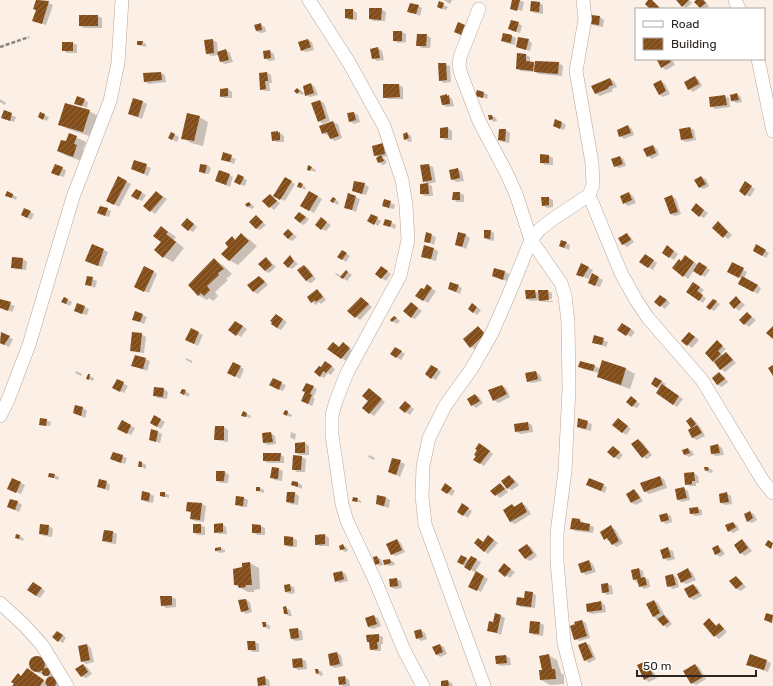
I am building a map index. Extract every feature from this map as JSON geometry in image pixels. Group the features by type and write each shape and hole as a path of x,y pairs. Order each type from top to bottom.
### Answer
{"street":[{"path":"0,416 8,400 29,345 73,197 110,102 118,63 122,0"},
{"path":"309,0 348,61 384,126 402,180 406,204 408,240 400,276 347,373 332,415 332,435 342,504 347,521 374,578 404,650 423,686"},
{"path":"484,686 425,524 422,496 423,466 429,438 445,406 472,368 492,333 531,240 540,229 589,195 593,185 592,163 576,71 585,20 583,0"},
{"path":"479,9 460,57 459,66 461,74 479,121 516,194 531,240 561,283 565,296 568,322 569,388 565,471 557,533 564,643 575,686"},
{"path":"758,60 773,131"},
{"path":"589,195 622,273 636,300 648,318 702,380 763,481 773,493"},
{"path":"0,603 24,624 42,645 67,686"}],"path":[{"path":"0,47 29,37"}],"building":[{"path":"36,0 49,1 42,24 32,21 36,10 33,9"},
{"path":"512,0 520,0 517,11 510,9"},
{"path":"648,0 652,0 660,8 649,8 645,4"},
{"path":"676,0 689,0 682,7"},
{"path":"696,0 703,0 706,3 700,8 694,2"},
{"path":"439,1 444,3 442,9 437,7"},
{"path":"531,1 540,2 539,12 530,11"},
{"path":"410,3 419,5 416,14 407,12"},
{"path":"369,8 382,8 381,20 369,19"},
{"path":"345,9 353,9 353,19 345,18"},
{"path":"79,15 98,15 98,26 79,26"},
{"path":"591,15 600,16 599,25 590,24"},
{"path":"511,20 519,22 516,32 508,29"},
{"path":"458,22 465,25 461,35 454,32"},
{"path":"261,23 262,30 256,31 254,25"},
{"path":"393,31 402,31 402,41 393,41"},
{"path":"503,33 512,35 511,43 501,41"},
{"path":"417,34 427,34 426,46 416,46"},
{"path":"518,37 529,39 526,50 516,47"},
{"path":"213,39 214,53 206,54 204,40"},
{"path":"308,39 311,47 301,51 298,42"},
{"path":"137,41 143,41 142,45 137,45"},
{"path":"62,42 73,42 73,51 62,51"},
{"path":"378,47 380,58 372,59 370,49"},
{"path":"226,49 229,60 220,62 217,52"},
{"path":"270,50 271,58 264,59 263,51"},
{"path":"517,53 526,54 526,61 534,62 533,71 516,69"},
{"path":"657,60 670,60 671,62 661,68"},
{"path":"535,61 559,62 558,74 534,72"},
{"path":"438,63 446,63 447,80 439,81"},
{"path":"161,72 162,80 144,82 143,73"},
{"path":"267,72 268,81 265,81 266,89 260,90 259,73"},
{"path":"695,76 699,84 688,90 684,82"},
{"path":"610,78 613,85 595,94 591,86"},
{"path":"661,80 666,91 659,95 653,84"},
{"path":"311,83 314,93 305,96 303,86"},
{"path":"383,84 399,84 400,97 383,98"},
{"path":"228,88 228,96 220,97 220,89"},
{"path":"297,88 300,91 297,94 294,91"},
{"path":"477,90 484,92 483,98 475,96"},
{"path":"737,93 739,100 731,101 730,95"},
{"path":"447,94 447,96 449,95 450,104 442,105 440,96"},
{"path":"725,95 727,105 710,107 709,97"},
{"path":"77,96 85,99 82,106 74,104"},
{"path":"133,98 143,101 138,117 128,114"},
{"path":"320,100 326,118 318,122 311,103"},
{"path":"65,103 90,110 83,132 58,125"},
{"path":"4,110 12,113 10,121 1,118"},
{"path":"40,112 45,114 43,120 38,117"},
{"path":"354,112 356,120 349,122 347,113"},
{"path":"187,113 200,116 194,141 181,139"},
{"path":"488,115 492,115 493,119 489,120"},
{"path":"555,119 562,122 560,129 553,126"},
{"path":"333,121 339,136 330,139 327,132 322,134 319,126"},
{"path":"628,125 631,133 619,137 617,130"},
{"path":"448,127 448,138 440,138 440,128"},
{"path":"690,127 693,138 681,140 679,129"},
{"path":"499,129 506,129 505,141 498,140"},
{"path":"278,131 278,133 280,132 280,140 272,141 271,132"},
{"path":"171,132 175,134 172,140 168,138"},
{"path":"407,132 409,138 404,140 403,134"},
{"path":"69,133 77,136 74,144 77,145 73,157 57,151 61,140 66,141"},
{"path":"383,143 385,154 374,156 372,146"},
{"path":"653,145 656,153 647,157 643,149"},
{"path":"223,152 232,155 230,162 221,160"},
{"path":"540,154 549,155 549,163 540,163"},
{"path":"381,155 384,161 378,163 376,158"},
{"path":"620,156 623,164 614,167 611,159"},
{"path":"134,160 147,164 144,174 131,169"},
{"path":"55,164 63,167 59,176 51,173"},
{"path":"200,164 207,165 205,173 199,172"},
{"path":"429,164 432,180 423,182 420,165"},
{"path":"308,165 312,167 310,171 307,170"},
{"path":"458,168 460,178 451,180 449,170"},
{"path":"219,170 230,174 226,185 215,181"},
{"path":"238,174 244,177 240,185 234,182"},
{"path":"118,176 127,181 114,205 106,201"},
{"path":"701,176 706,184 699,188 694,180"},
{"path":"285,177 292,181 280,200 273,196"},
{"path":"354,181 365,183 362,194 352,191"},
{"path":"745,181 752,186 745,196 739,191"},
{"path":"299,182 303,184 301,188 297,187"},
{"path":"428,183 429,194 420,194 420,184"},
{"path":"136,189 142,192 138,200 131,196"},
{"path":"7,191 13,194 12,198 5,196"},
{"path":"156,191 163,197 150,212 143,206"},
{"path":"309,191 318,196 309,211 300,206"},
{"path":"453,192 460,192 460,200 452,200"},
{"path":"629,192 632,200 623,204 620,196"},
{"path":"348,193 356,196 352,210 344,208"},
{"path":"270,194 277,201 269,208 262,201"},
{"path":"672,195 678,212 670,214 664,198"},
{"path":"333,197 336,199 333,203 330,201"},
{"path":"541,197 549,197 549,205 542,206"},
{"path":"384,199 391,201 389,208 382,206"},
{"path":"249,202 251,205 247,207 245,204"},
{"path":"696,203 704,210 699,217 691,210"},
{"path":"100,206 108,208 105,216 97,213"},
{"path":"24,208 31,211 27,218 21,215"},
{"path":"299,212 306,217 300,223 294,218"},
{"path":"371,214 378,217 374,225 367,221"},
{"path":"256,215 263,222 256,229 249,222"},
{"path":"321,217 327,222 321,230 315,225"},
{"path":"187,218 194,224 188,231 181,225"},
{"path":"385,219 392,221 390,227 383,225"},
{"path":"718,221 728,232 723,238 712,228"},
{"path":"161,226 168,232 166,234 176,242 163,258 154,250 161,242 153,236"},
{"path":"288,229 293,234 288,239 283,234"},
{"path":"484,230 491,230 490,239 484,238"},
{"path":"426,232 432,234 430,243 424,242"},
{"path":"458,232 466,234 462,247 455,245"},
{"path":"241,233 249,241 229,261 221,254 228,247 225,243 232,236 235,240"},
{"path":"627,233 631,240 622,245 618,238"},
{"path":"561,240 567,242 564,248 559,246"},
{"path":"92,244 104,249 98,266 85,261"},
{"path":"756,244 766,250 762,256 753,251"},
{"path":"424,245 434,248 431,259 421,257"},
{"path":"667,245 674,251 669,258 662,253"},
{"path":"342,250 347,253 342,260 337,257"},
{"path":"645,254 654,260 648,268 639,262"},
{"path":"290,255 294,261 288,268 283,263"},
{"path":"685,255 694,262 683,277 672,268 679,259 681,261"},
{"path":"12,257 23,258 22,269 11,268"},
{"path":"266,257 272,265 265,271 258,264"},
{"path":"214,258 224,269 218,273 219,275 207,286 210,290 204,296 201,293 198,296 188,285"},
{"path":"699,262 707,267 701,276 693,271"},
{"path":"732,262 744,268 739,278 727,272"},
{"path":"581,263 589,267 583,277 576,275"},
{"path":"304,265 313,276 306,281 297,270"},
{"path":"144,266 154,271 144,292 134,287"},
{"path":"381,266 388,271 381,279 375,274"},
{"path":"494,268 505,271 503,280 492,276"},
{"path":"346,270 348,272 343,279 340,277"},
{"path":"592,273 599,277 595,286 588,283"},
{"path":"87,276 93,277 91,286 85,285"},
{"path":"259,276 265,282 253,292 247,285"},
{"path":"742,276 758,285 753,292 738,284"},
{"path":"450,282 459,285 456,292 448,289"},
{"path":"693,282 700,287 697,291 703,295 699,301 686,292"},
{"path":"427,284 432,288 423,301 415,296 421,288 424,289"},
{"path":"317,289 323,297 316,302 315,300 311,303 307,297"},
{"path":"525,290 535,290 536,298 526,299"},
{"path":"538,290 548,290 549,300 539,301"},
{"path":"660,295 667,300 660,307 654,302"},
{"path":"736,296 741,302 734,309 729,303"},
{"path":"64,297 68,299 66,304 61,302"},
{"path":"361,297 369,304 355,318 347,311"},
{"path":"0,299 11,302 8,311 0,308"},
{"path":"713,299 717,301 710,310 706,307"},
{"path":"411,302 418,308 411,318 403,311"},
{"path":"77,303 85,306 82,314 74,311"},
{"path":"472,303 477,307 473,313 468,309"},
{"path":"135,311 143,314 140,322 132,320"},
{"path":"747,312 752,317 744,325 739,320"},
{"path":"276,314 283,319 277,328 271,324 272,322 270,321"},
{"path":"394,316 397,318 392,322 390,320"},
{"path":"235,321 243,326 236,336 228,330"},
{"path":"622,323 631,329 626,336 617,330"},
{"path":"478,326 485,334 470,348 463,339"},
{"path":"773,326 773,339 766,333"},
{"path":"191,328 199,332 194,344 185,340"},
{"path":"1,332 10,336 4,345 0,343"},
{"path":"132,332 142,333 140,352 130,351"},
{"path":"689,332 695,337 687,346 681,341"},
{"path":"594,335 604,338 602,345 592,343"},
{"path":"717,340 723,346 718,351 721,354 713,362 705,353"},
{"path":"333,342 339,347 343,342 350,348 341,359 327,349"},
{"path":"395,347 402,351 396,358 390,354"},
{"path":"726,352 733,360 720,370 714,362"},
{"path":"135,355 146,358 143,369 131,366"},
{"path":"602,360 626,368 621,385 597,377"},
{"path":"325,361 332,366 326,373 323,371 320,377 314,372 319,366 321,367"},
{"path":"580,361 595,365 593,371 578,367"},
{"path":"233,362 241,366 235,377 227,373"},
{"path":"431,365 438,369 431,379 425,374"},
{"path":"773,365 773,376 768,368"},
{"path":"536,371 538,379 527,382 525,373"},
{"path":"719,372 725,379 717,385 712,378"},
{"path":"88,374 90,374 89,380 86,379"},
{"path":"655,377 662,381 657,388 651,384"},
{"path":"273,378 282,382 279,390 269,385"},
{"path":"117,379 124,382 120,392 112,388"},
{"path":"306,383 314,386 310,394 312,395 308,404 301,401 305,392 302,391"},
{"path":"662,384 679,396 673,405 656,393"},
{"path":"502,385 507,394 493,401 488,390"},
{"path":"154,387 164,388 163,397 153,396"},
{"path":"369,388 382,399 369,414 362,408 368,401 362,396"},
{"path":"182,389 186,390 184,395 180,393"},
{"path":"475,394 480,401 471,406 467,399"},
{"path":"631,396 637,401 632,407 626,402"},
{"path":"405,401 411,406 405,413 399,408"},
{"path":"75,405 83,407 81,416 73,413"},
{"path":"285,410 288,411 287,416 283,414"},
{"path":"243,411 247,413 246,417 241,416"},
{"path":"154,415 161,419 157,427 150,423"},
{"path":"691,417 696,424 691,428 686,421"},
{"path":"40,418 47,419 46,426 39,425"},
{"path":"578,418 588,421 586,429 577,427"},
{"path":"618,418 628,426 622,433 612,425"},
{"path":"122,420 131,425 127,434 117,429"},
{"path":"528,422 529,430 515,432 514,424"},
{"path":"697,425 702,433 692,438 688,430"},
{"path":"215,426 224,426 224,440 214,440"},
{"path":"151,429 158,431 156,442 149,440"},
{"path":"271,432 273,442 263,443 262,433"},
{"path":"638,439 649,452 642,458 631,444"},
{"path":"305,442 305,453 295,453 295,443"},
{"path":"479,443 490,451 480,464 473,460 476,456 474,455 477,450 475,449"},
{"path":"718,444 720,453 711,454 710,446"},
{"path":"613,446 620,452 614,458 607,452"},
{"path":"688,448 690,453 684,455 682,450"},
{"path":"113,452 123,455 121,463 110,459"},
{"path":"263,453 281,453 280,461 263,461"},
{"path":"293,455 302,456 301,470 292,470"},
{"path":"392,458 401,460 396,475 388,472"},
{"path":"139,461 142,462 142,467 138,467"},
{"path":"272,467 279,468 278,479 270,478"},
{"path":"704,467 708,467 709,470 705,471"},
{"path":"216,471 225,471 224,481 216,481"},
{"path":"694,472 695,481 692,481 692,484 685,485 684,473"},
{"path":"49,473 55,474 54,478 48,477"},
{"path":"509,475 515,482 507,489 501,481"},
{"path":"660,476 663,485 644,492 640,483"},
{"path":"12,478 21,482 16,493 7,489"},
{"path":"589,478 604,484 601,491 586,485"},
{"path":"99,479 107,481 105,489 97,487"},
{"path":"292,481 298,482 298,487 291,485"},
{"path":"445,483 452,488 447,494 441,490"},
{"path":"500,483 505,489 495,496 490,491"},
{"path":"256,487 260,487 260,491 256,491"},
{"path":"684,487 687,498 677,500 675,489"},
{"path":"634,489 640,498 631,503 626,494"},
{"path":"142,491 150,493 149,501 141,500"},
{"path":"160,492 165,492 165,497 160,496"},
{"path":"287,492 295,492 294,503 286,502"},
{"path":"727,492 729,502 720,503 719,494"},
{"path":"377,495 386,497 384,506 376,504"},
{"path":"236,496 244,497 243,506 235,505"},
{"path":"353,497 358,498 357,502 352,501"},
{"path":"10,499 18,501 15,510 7,507"},
{"path":"187,502 202,503 200,520 190,519 191,512 186,511"},
{"path":"522,502 527,512 510,522 503,510 512,504 514,507"},
{"path":"462,503 469,508 463,516 457,512"},
{"path":"698,507 699,513 690,514 689,508"},
{"path":"750,511 753,518 747,522 744,514"},
{"path":"667,513 669,520 661,522 659,515"},
{"path":"572,518 580,519 580,522 590,524 589,531 570,529"},
{"path":"733,522 736,527 728,532 725,525"},
{"path":"223,523 223,532 214,533 214,524"},
{"path":"40,524 49,525 48,535 39,534"},
{"path":"193,524 201,524 201,533 193,533"},
{"path":"252,524 261,525 261,533 252,533"},
{"path":"611,525 619,541 612,545 607,538 604,540 600,532"},
{"path":"104,530 113,531 112,542 102,541"},
{"path":"16,534 20,535 19,539 15,538"},
{"path":"325,534 325,544 315,545 315,535"},
{"path":"488,535 494,540 484,552 474,543 478,538 483,542"},
{"path":"284,536 293,537 293,546 284,545"},
{"path":"397,539 402,550 391,555 386,544"},
{"path":"742,539 748,548 740,554 734,545"},
{"path":"768,540 773,543 771,549 765,545"},
{"path":"343,544 345,549 340,550 339,546"},
{"path":"527,544 533,553 525,559 518,550"},
{"path":"718,545 721,552 715,555 712,548"},
{"path":"221,547 221,550 215,551 215,548"},
{"path":"668,547 671,557 663,559 660,550"},
{"path":"461,555 467,558 463,565 457,562"},
{"path":"377,556 380,563 375,565 373,557"},
{"path":"471,556 477,559 470,571 464,567"},
{"path":"390,559 391,563 384,565 383,560"},
{"path":"589,560 592,570 581,573 578,564"},
{"path":"250,562 252,585 245,585 246,587 239,588 238,585 234,585 233,569 242,567 242,563"},
{"path":"504,563 511,569 505,577 498,571"},
{"path":"639,568 641,578 645,577 647,585 639,587 637,579 633,580 631,570"},
{"path":"688,568 692,577 681,583 677,574"},
{"path":"342,571 344,579 335,582 333,573"},
{"path":"476,571 484,576 477,591 468,587"},
{"path":"673,574 676,585 667,587 665,576"},
{"path":"736,576 743,584 736,589 729,581"},
{"path":"397,578 398,586 390,587 389,579"},
{"path":"33,582 42,588 36,596 27,590"},
{"path":"608,583 609,592 602,593 601,584"},
{"path":"290,584 291,591 285,592 284,585"},
{"path":"693,584 699,593 689,598 684,589"},
{"path":"525,591 533,592 531,607 516,605 517,597 524,598"},
{"path":"160,596 172,596 172,605 161,606"},
{"path":"246,599 249,610 241,612 238,600"},
{"path":"654,600 660,613 653,617 646,604"},
{"path":"601,601 602,610 587,612 586,604"},
{"path":"286,606 288,614 284,614 283,607"},
{"path":"495,613 501,615 497,633 487,631 489,621 493,622"},
{"path":"766,613 773,615 772,623 764,620"},
{"path":"374,615 377,624 368,627 365,618"},
{"path":"664,615 669,622 663,626 657,619"},
{"path":"709,618 716,626 719,623 724,629 714,637 703,624"},
{"path":"582,620 587,636 574,640 570,626 575,624 574,622"},
{"path":"530,621 540,622 539,634 529,633"},
{"path":"262,622 266,622 266,627 263,627"},
{"path":"298,628 299,638 291,639 289,629"},
{"path":"421,629 423,637 416,639 414,631"},
{"path":"57,631 63,635 58,642 52,637"},
{"path":"379,634 379,642 377,642 378,649 370,650 366,635"},
{"path":"247,641 255,641 256,650 248,650"},
{"path":"586,642 593,657 584,661 578,645"},
{"path":"87,644 90,660 81,662 78,646"},
{"path":"440,644 443,652 436,655 432,647"},
{"path":"337,652 340,664 330,666 328,654"},
{"path":"549,654 552,669 555,669 556,679 540,680 539,670 542,670 539,656"},
{"path":"750,654 767,660 764,670 746,665"},
{"path":"506,655 507,663 496,664 495,656"},
{"path":"37,656 44,661 45,664 40,671 37,672 30,667 29,664 34,657"},
{"path":"302,658 303,667 293,668 292,659"},
{"path":"646,661 653,675 644,680 637,665"},
{"path":"83,664 88,672 81,677 75,669"},
{"path":"695,664 703,677 691,684 683,671"},
{"path":"27,668 44,680 40,686 12,686 14,684 11,682 18,673 21,676"},
{"path":"44,668 48,668 50,672 48,676 44,676 42,674 42,670"},
{"path":"315,669 318,669 319,673 316,674"},
{"path":"265,676 266,685 258,686 257,678"},
{"path":"345,676 346,684 339,685 338,677"},
{"path":"49,677 53,677 55,678 55,686 49,687 46,684 46,680"},
{"path":"448,680 449,686 441,686 441,681"}]}
